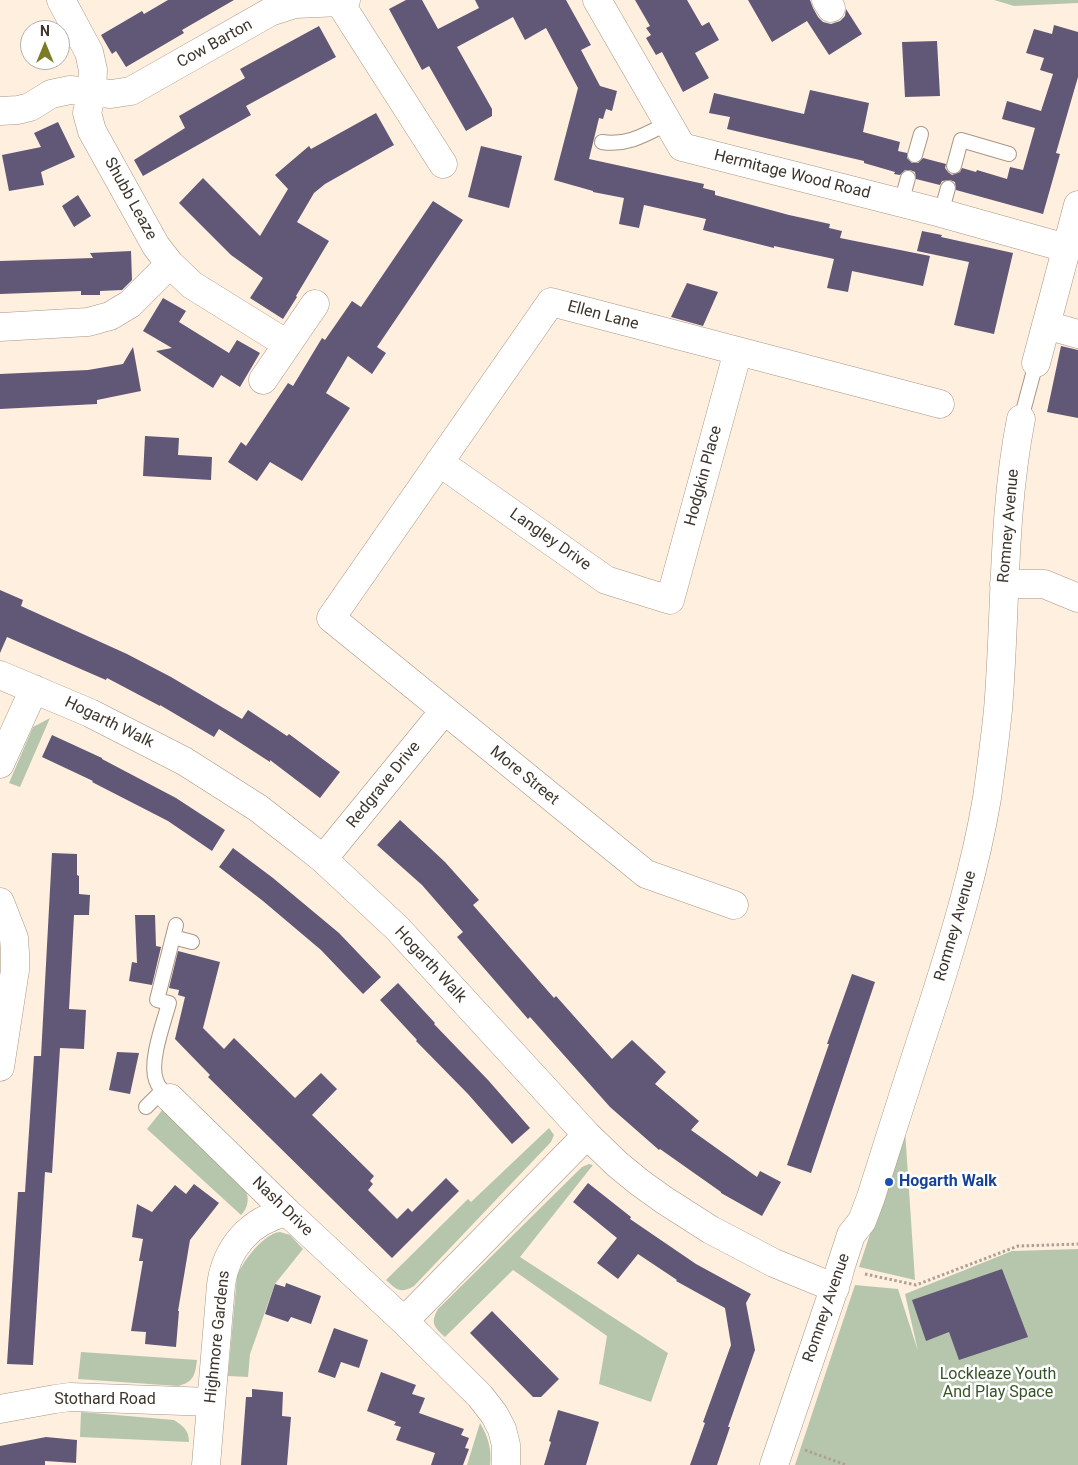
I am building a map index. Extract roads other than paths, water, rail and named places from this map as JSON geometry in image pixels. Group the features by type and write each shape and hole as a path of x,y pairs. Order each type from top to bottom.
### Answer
{"street":[{"name":"Shubb Leaze","path":"61,0 89,52 93,70 92,92 87,113 92,132 156,246 170,264 192,285 287,344"},
{"name":"Hermitage Wood Road","path":"597,0 682,147 905,190 945,200 1066,248"},
{"name":"Cow Barton","path":"0,111 30,107 51,94 70,90 111,94 130,90 270,12 295,4 342,1 443,164"},
{"path":"1036,363 1078,205"},
{"path":"0,327 88,322 110,316 130,304 170,264"},
{"name":"Ellen Lane","path":"331,618 551,302 940,404"},
{"path":"262,380 315,304"},
{"path":"1046,325 1078,334"},
{"name":"Hodgkin Place","path":"670,600 738,351"},
{"name":"Romney Avenue","path":"777,1453 851,1235 862,1221 871,1197 943,970 976,858 987,797 998,710 1010,491 1021,419"},
{"name":"Langley Drive","path":"440,462 606,580 670,600"},
{"path":"1004,584 1044,584 1078,598"},
{"name":"More Street","path":"331,618 646,874 734,904"},
{"name":"Hogarth Walk","path":"0,675 98,717 184,761 258,808 323,859 397,928 587,1135 617,1164 664,1200 712,1230 774,1263 834,1288"},
{"path":"0,764 34,689"},
{"name":"Redgrave Drive","path":"323,859 444,711"},
{"path":"0,902 14,938 15,962 0,1067"},
{"name":"Nash Drive","path":"159,1099 287,1212 404,1321 480,1396 499,1421 507,1453 506,1465"},
{"path":"404,1321 587,1135"},
{"name":"Highmore Gardens","path":"206,1465 221,1285 227,1260 256,1224 273,1215 287,1212"},
{"name":"Stothard Road","path":"0,1409 70,1397 211,1402"}],"lane":[{"path":"602,142 614,144 625,142 668,122"},
{"path":"915,155 921,134"},
{"path":"954,166 962,140 1009,154"},
{"name":"Romney Avenue","path":"1021,419 1036,363"},
{"name":"Nash Drive","path":"159,1099 154,1077 154,1059 172,1004 157,1000 175,931 192,942"}],"place":[{"name":"Hogarth Walk","path":"889,1182"}],"park label":[{"name":"Lockleaze Youth And Play Space","path":"998,1384"}]}
